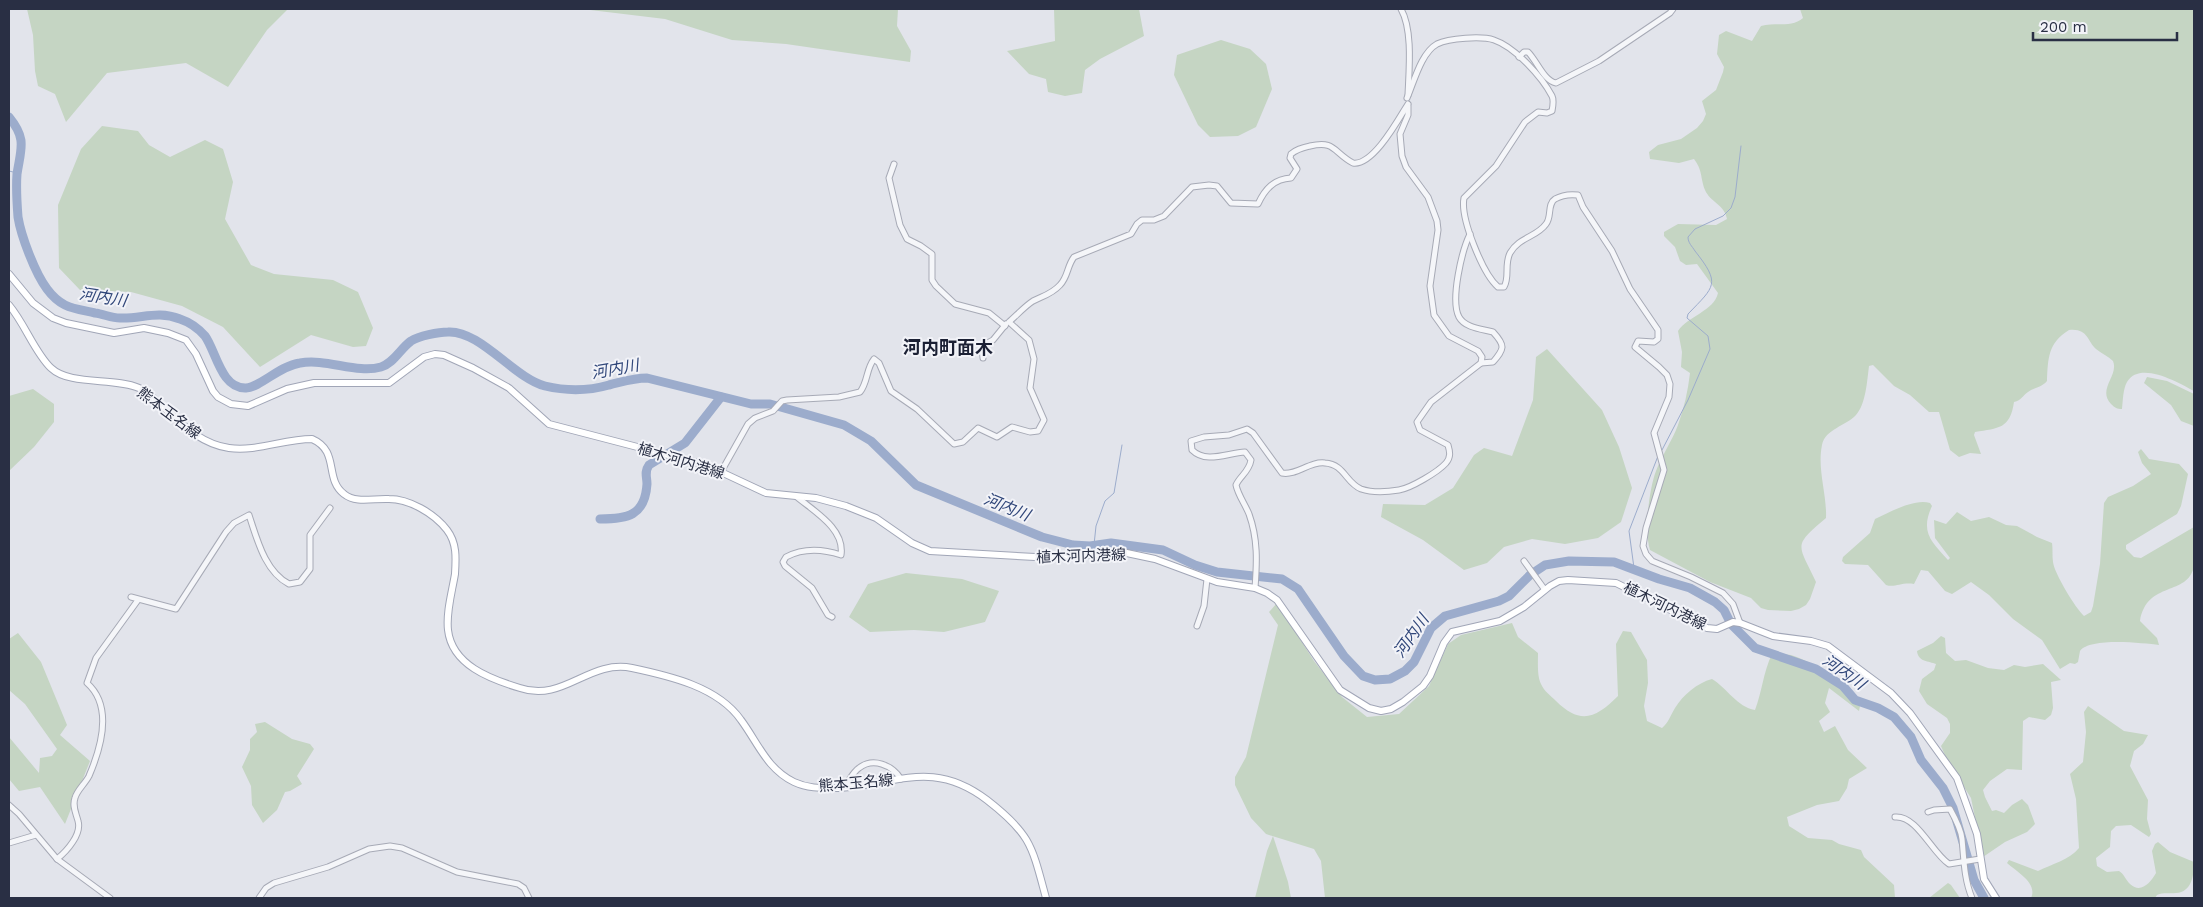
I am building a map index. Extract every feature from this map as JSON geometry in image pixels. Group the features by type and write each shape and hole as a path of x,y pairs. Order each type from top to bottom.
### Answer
{"main road":[{"name":"植木河内港線","path":"9,274 32,303 54,318 66,323 114,333 144,328 168,333 186,340 196,354 213,391 218,398 231,404 248,406 287,389 314,383 389,383 424,357 444,354 509,388 548,424 695,462 766,493 824,500 864,512 885,523 912,544 930,551 948,554 1035,558 1122,552 1155,559 1207,579 1255,585 1277,600 1340,690 1369,708 1381,711 1403,702 1423,686 1430,676 1444,643 1452,632 1500,621 1524,607 1544,590 1559,581 1616,583 1707,628 1717,629 1737,622"},
{"name":"熊本玉名線","path":"9,305 46,362 59,373 69,377 125,383 140,388 193,433 215,445 240,449 312,439 321,443 327,450 336,484 344,494 351,498 364,500 387,498 404,501 438,521 452,539 456,558 448,628 454,651 474,668 531,692 555,690 595,670 615,666 631,667 702,688 726,703 740,718 770,764 786,778 818,789 935,776 958,782 978,793 1011,819 1028,840 1037,863 1046,898"},
{"path":"1737,622 1773,636 1811,641 1828,646 1891,693 1904,706 1957,778 1978,834 1978,859 1984,879 1996,898"}],"street":[{"path":"1519,57 1524,52 1528,52 1547,78 1551,82 1556,83 1599,61 1674,9"},
{"path":"1255,585 1257,572 1256,538 1249,514 1236,485 1250,468 1251,460 1249,455 1245,452 1205,458 1197,455 1192,450 1191,441 1204,437 1229,435 1247,428 1253,433 1282,473 1287,474 1308,465 1324,462 1338,466 1353,485 1362,489 1372,492 1401,490 1420,481 1446,463 1450,453 1448,445 1420,430 1417,422 1431,402 1480,363 1482,357 1478,351 1449,336 1434,315 1430,286 1438,230 1437,221 1428,197 1406,167 1402,156 1400,134 1408,115 1408,37 1404,10"},
{"path":"983,358 982,346 993,340 1007,324 1033,302 1044,298 1060,285 1065,279 1068,264 1074,257 1131,234 1142,220 1154,220 1164,216 1192,187 1218,186 1231,203 1258,204 1261,195 1267,188 1281,179 1291,178 1297,169 1290,158 1291,154 1297,149 1322,143 1334,148 1353,162 1359,164 1364,162 1391,131 1408,101 1425,57 1436,45 1463,39 1484,38 1502,45 1528,63 1552,96 1552,111 1547,113 1538,112 1525,122 1496,166 1467,195 1463,207 1470,234 1491,281 1501,289 1507,282 1506,262 1517,244 1543,228 1548,222 1551,203 1554,200 1568,194 1578,195 1583,207 1612,251 1630,288 1658,330 1658,339 1654,342 1638,341 1636,346 1659,366 1667,375 1670,384 1669,397 1654,433 1664,470 1646,528 1643,546 1646,554 1652,561 1691,576 1723,593 1733,604 1737,622"},
{"path":"721,472 748,424 755,418 773,411 782,401 839,397 860,392 866,384 871,363 874,359 877,360 892,391 917,409 954,444 963,442 978,428 998,437 1012,427 1030,432 1038,431 1044,420 1030,388 1034,359 1029,340 989,312 955,304 936,286 932,280 932,254 921,246 907,240 900,225 889,178 894,164"},
{"path":"1470,234 1464,249 1455,302 1459,317 1470,327 1493,332 1502,346 1502,351 1492,362 1480,363"},
{"path":"798,497 831,524 842,547 841,555 827,550 808,550 786,557 783,562 785,566 812,588 825,610 832,617"},
{"path":"130,598 176,609 226,532 234,523 249,515 257,539 270,567 289,584 300,582 310,569 310,535 330,508"},
{"path":"1524,560 1544,590"},
{"path":"1197,626 1204,606 1207,579"},
{"path":"57,859 66,850 78,831 78,821 74,805 75,797 86,781 98,752 102,711 96,693 87,682 96,658 138,600"},
{"path":"844,787 858,768 869,762 882,764 890,768 901,779"},
{"path":"9,805 57,859 110,898"},
{"path":"1928,812 1950,809 1960,833 1967,885 1972,898"},
{"path":"1895,817 1908,820 1916,827 1946,862 1952,864 1978,859"},
{"path":"9,844 36,835"},
{"path":"259,898 266,888 274,883 328,867 369,849 390,846 402,848 457,872 518,884 524,888 529,898"}],"green space":[{"path":"27,9 288,9 267,30 228,87 186,63 107,73 66,122 55,94 38,86 35,71 33,35"},
{"path":"582,9 898,9 897,26 911,51 910,62 786,44 732,40 665,19"},
{"path":"1054,9 1139,9 1144,36 1100,59 1085,70 1082,93 1065,96 1048,92 1046,79 1029,74 1007,51 1055,41"},
{"path":"1800,9 2194,9 2194,391 2160,375 2141,373 2133,376 2127,382 2122,409 2116,408 2107,398 2106,393 2113,372 2113,361 2096,349 2084,333 2069,330 2053,346 2049,358 2047,381 2014,402 2010,418 2002,426 1975,432 1974,435 1981,454 1970,453 1959,457 1950,450 1939,412 1929,412 1910,395 1894,386 1873,365 1869,366 1862,405 1852,419 1827,435 1822,445 1821,472 1826,518 1808,535 1801,546 1805,560 1816,582 1806,605 1791,611 1761,608 1751,598 1710,582 1650,550 1647,522 1653,479 1678,425 1686,399 1690,373 1681,367 1682,352 1678,331 1688,321 1706,309 1716,299 1718,293 1697,264 1686,265 1680,261 1675,247 1664,236 1664,232 1678,224 1716,225 1727,219 1723,210 1707,194 1694,159 1679,163 1650,159 1649,152 1658,145 1681,139 1697,128 1703,121 1706,114 1702,101 1716,90 1724,67 1717,54 1719,35 1726,31 1752,41 1761,26 1789,24 1799,21 1803,18"},
{"path":"1221,40 1250,49 1266,64 1272,89 1256,127 1238,136 1210,137 1198,125 1174,75 1177,55"},
{"path":"102,126 138,131 149,145 170,157 205,140 223,149 233,182 225,219 251,265 274,274 333,280 358,292 373,328 366,346 353,347 311,335 260,367 223,327 182,306 131,292 80,290 59,268 58,205 81,149"},
{"path":"1547,349 1602,410 1619,447 1632,488 1621,522 1598,538 1565,544 1532,539 1504,547 1487,563 1464,570 1423,540 1381,517 1383,504 1425,505 1453,488 1474,455 1484,448 1512,456 1533,400 1536,357"},
{"path":"2147,377 2167,381 2194,394 2194,426 2181,421 2171,405 2144,383"},
{"path":"33,389 54,404 54,422 34,447 9,471 9,396"},
{"path":"2141,449 2149,459 2179,464 2188,474 2181,506 2177,514 2126,545 2126,549 2134,557 2141,558 2194,527 2195,557 2190,576 2184,582 2151,599 2144,608 2140,621 2157,638 2159,645 2117,642 2094,644 2080,651 2078,662 2075,664 2070,663 2060,669 2042,640 2013,619 1989,595 1971,582 1952,594 1945,591 1928,571 1921,570 1914,584 1889,586 1868,565 1845,564 1842,561 1843,557 1870,533 1875,519 1910,504 1917,502 1930,503 1932,506 1927,530 1932,541 1948,560 1950,558 1935,538 1934,520 1946,524 1957,512 1971,521 1989,517 2006,525 2017,526 2052,543 2053,562 2057,574 2071,599 2084,616 2091,612 2093,606 2100,564 2104,503 2108,497 2133,486 2151,474 2142,463 2138,452"},
{"path":"906,573 962,579 999,591 985,622 944,632 914,630 870,632 849,617 868,584"},
{"path":"1277,603 1314,661 1342,697 1367,717 1399,714 1429,686 1448,644 1461,635 1512,623 1518,637 1538,653 1539,677 1544,689 1565,709 1581,716 1596,713 1618,696 1616,644 1623,631 1631,632 1647,660 1648,683 1644,706 1647,721 1662,728 1678,703 1686,694 1701,683 1712,679 1737,701 1755,710 1772,654 1791,655 1811,663 1846,690 1860,706 1859,711 1829,688 1825,703 1830,712 1819,721 1824,732 1835,726 1848,750 1867,768 1849,779 1847,788 1839,801 1817,805 1787,817 1789,826 1808,838 1832,840 1861,850 1864,857 1894,885 1895,898 1325,898 1321,861 1314,849 1266,834 1251,818 1235,785 1235,777 1246,757 1278,625 1269,612"},
{"path":"18,633 41,662 67,725 60,735 90,761 65,824 40,787 19,791 9,779 9,737 39,773 40,758 52,756 57,749 25,704 9,690 9,639"},
{"path":"1941,636 1945,638 1946,653 1955,661 1966,660 1988,668 2004,670 2014,665 2025,667 2043,664 2061,680 2051,682 2053,708 2051,715 2045,720 2029,717 2023,721 2022,770 2007,769 1990,781 1983,790 1992,811 1996,810 2004,813 2022,799 2028,805 2035,824 2027,832 2005,842 1983,857 1971,798 1947,760 1941,746 1950,733 1950,724 1947,718 1927,704 1919,691 1922,679 1934,670 1936,664 1919,657 1917,651 1933,643"},
{"path":"2088,706 2124,731 2148,735 2143,744 2134,751 2130,766 2148,800 2147,819 2151,834 2149,837 2131,825 2116,826 2111,831 2110,847 2096,858 2097,866 2107,872 2119,871 2130,884 2141,888 2148,884 2156,873 2152,851 2158,842 2170,852 2194,862 2191,882 2186,890 2160,894 2155,898 2031,898 2032,887 2021,874 2007,863 2009,860 2038,871 2065,859 2079,848 2076,799 2070,774 2083,762 2086,732 2084,712"},
{"path":"265,722 292,739 310,744 314,749 297,776 302,784 285,792 277,810 263,823 252,805 251,786 242,767 250,750 250,739 257,732 255,724"},
{"path":"1273,836 1288,882 1291,898 1255,898 1267,851"},
{"path":"1948,883 1960,898 1929,898"}],"waterway":[{"name":"河内川","path":"9,117 15,125 21,144 17,174 18,217 25,244 33,264 42,282 52,295 68,306 114,317 128,318 164,315 187,322 205,336 225,376 238,387 252,387 285,368 300,363 320,362 362,369 381,367 390,362 414,339 448,332 460,333 472,338 521,374 545,386 561,389 585,389 632,379 647,378 751,404 770,404 844,425 871,441 916,485 1042,537 1073,545 1090,546 1111,543 1163,550 1195,565 1217,572 1282,579 1298,589 1344,656 1363,676 1375,680 1390,679 1405,671 1414,662 1431,628 1445,616 1499,601 1509,596 1530,575 1545,565 1569,561 1614,562 1659,579 1690,588 1715,602 1724,610 1731,624 1755,648 1816,669 1843,686 1855,700 1878,708 1894,717 1911,737 1921,760 1943,788 1953,808 1974,880 1984,898"},
{"path":"1662,450 1688,400 1710,349 1708,336 1687,318 1688,314 1709,290 1711,284 1709,271 1690,244 1688,237 1695,229 1723,216 1731,208 1735,197 1741,146"},
{"path":"9,171 17,173"},
{"path":"600,519 626,516 633,514 638,509 646,495 646,472 649,465 685,443 721,397"},
{"path":"1094,545 1096,526 1105,501 1114,493 1122,445"},
{"path":"1634,568 1629,531 1658,456"}],"district":[{"name":"河内町面木","path":"948,347"}]}
